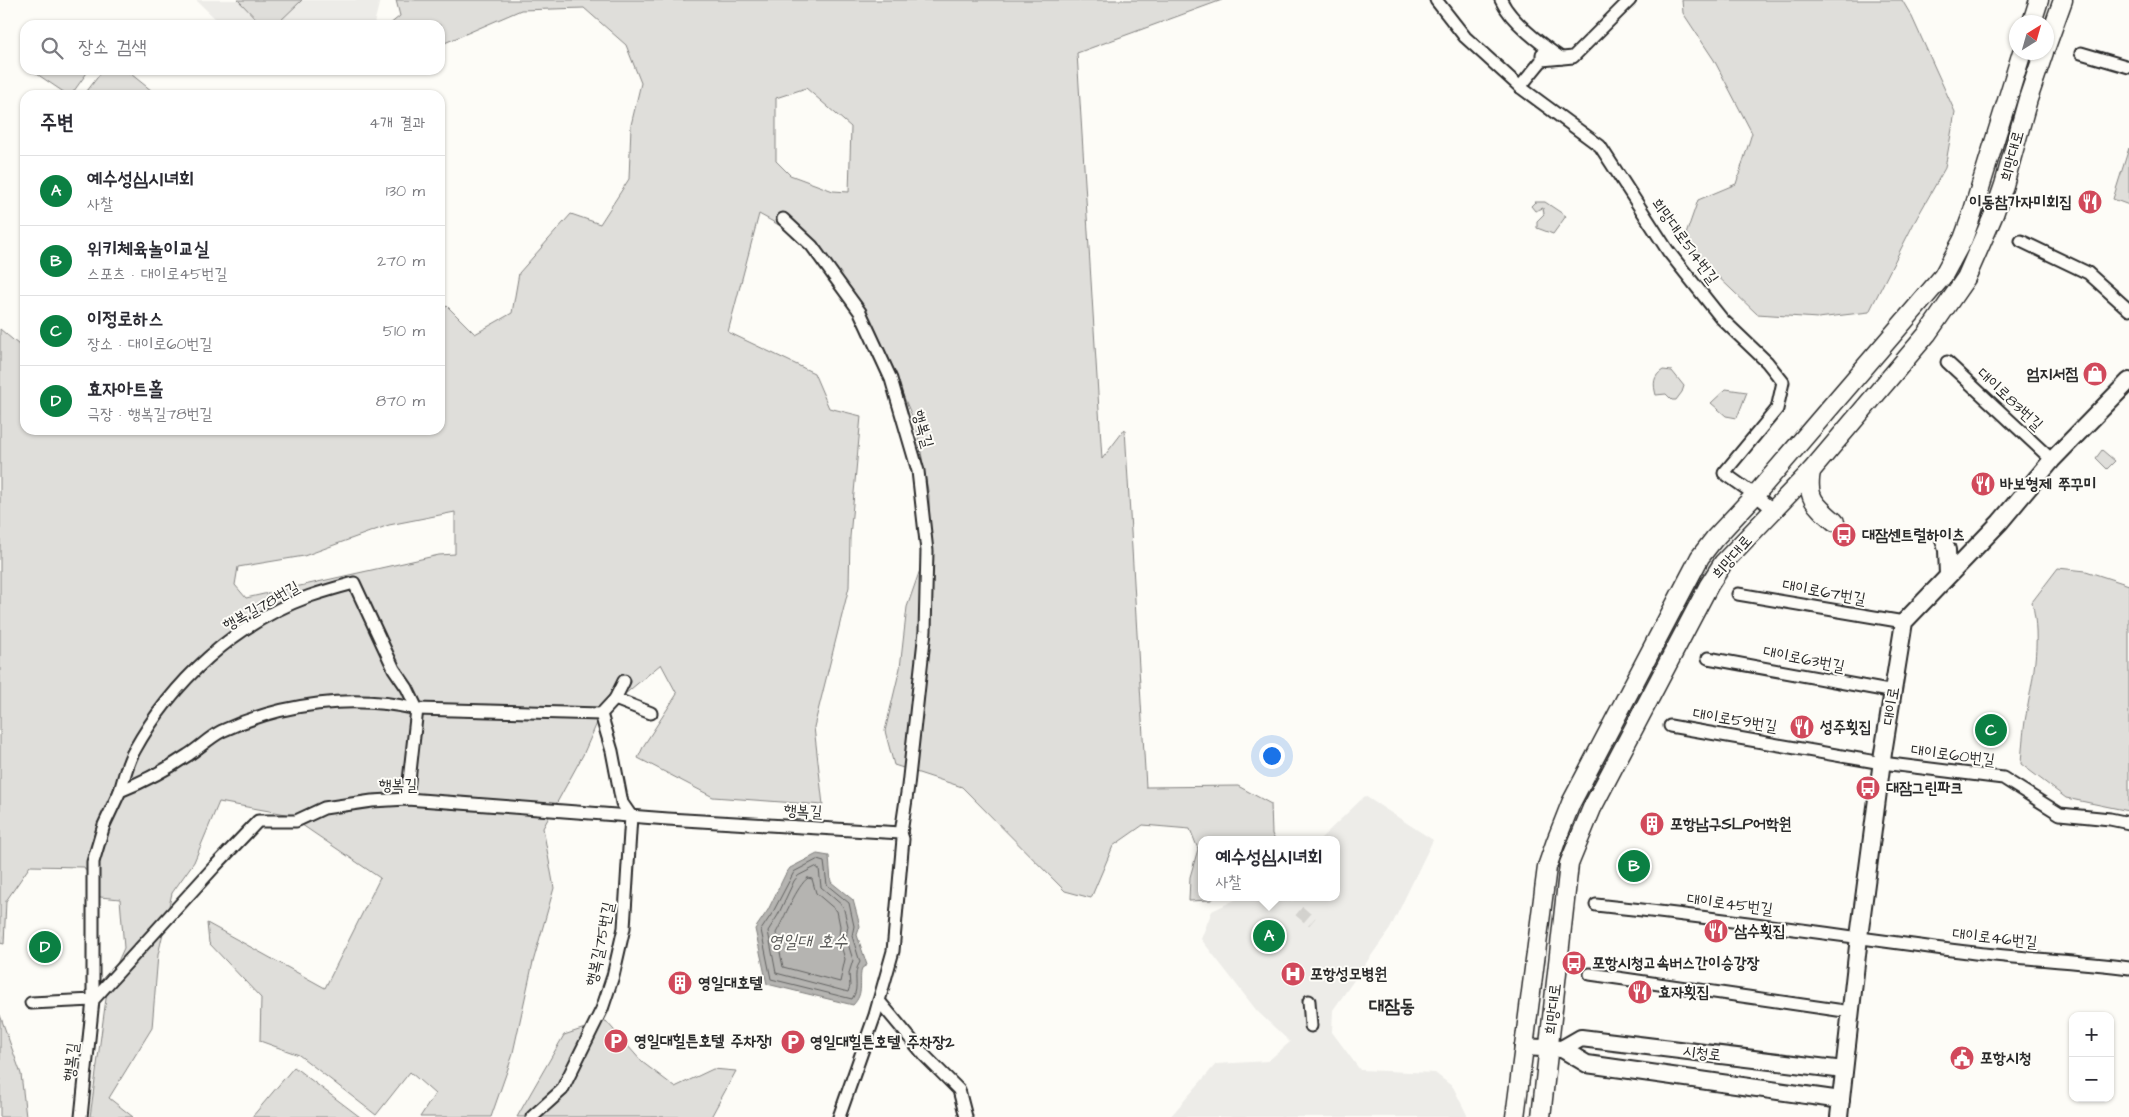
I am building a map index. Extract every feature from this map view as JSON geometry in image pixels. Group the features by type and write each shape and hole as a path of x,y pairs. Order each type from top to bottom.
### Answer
{"main road":[{"path":"2034,15 2039,0"},
{"path":"2054,25 2063,0"},
{"name":"희망대로","path":"1515,1117 1547,867 1571,803 1691,572 1714,539 1755,495 1943,276 1963,239 1971,217 2020,60"},
{"name":"희망대로","path":"1541,1117 1555,1049 1569,864 1576,842 1592,808 1709,585 1723,563 1775,511 1811,471 1927,334 1966,278 1984,241 1999,200 2041,60"},
{"path":"1811,471 1809,493 1814,502 1835,522"}],"street":[{"name":"희망대로514번길","path":"1436,0 1465,37 1520,87 1600,146 1668,251 1722,319 1767,362 1783,382 1777,409 1724,473 1775,511"},
{"path":"1501,0 1504,6 1521,24 1544,46 1561,58"},
{"path":"1542,60 1573,57 1630,0"},
{"path":"1520,87 1542,60 1544,46"},
{"path":"2081,53 2129,67"},
{"name":"행복길","path":"783,219 812,246 860,312 891,378 918,471 927,551 925,631 901,833 904,839 895,944 879,1001 839,1117"},
{"path":"2021,241 2088,273 2129,310"},
{"name":"대이로83번길","path":"1946,362 2052,460"},
{"path":"1904,622 2000,522 2052,460 2129,381"},
{"path":"1944,540 1947,550 1948,575"},
{"name":"행복길78번길","path":"93,1000 93,862 104,825 120,791 133,753 168,700 200,664 242,631 275,613 309,596 354,583 394,668 408,688 416,708"},
{"name":"대이로67번길","path":"1738,594 1904,622"},
{"name":"대이로","path":"1839,1117 1859,937 1882,763 1904,622"},
{"name":"대이로63번길","path":"1708,658 1894,692"},
{"path":"120,791 155,777 220,732 288,709 334,702 389,702 416,708 601,714 615,699 624,681"},
{"path":"615,699 651,713"},
{"path":"407,799 416,708"},
{"path":"601,714 612,751 622,803 631,816"},
{"name":"대이로59번길","path":"1670,726 1882,763"},
{"name":"대이로60번길","path":"1882,763 2003,778 2060,814 2110,818 2129,823"},
{"name":"행복길","path":"81,1117 93,1000 216,865 258,822 296,821 324,808 372,801 407,799 631,816 901,833"},
{"name":"행복길75번길","path":"532,1117 562,1090 598,1017 613,976 624,928 631,816"},
{"name":"대이로45번길","path":"1596,905 1859,937"},
{"name":"대이로46번길","path":"1859,937 1978,953 2129,968"},
{"path":"1590,974 1851,1012"},
{"path":"31,1003 93,1000"},
{"path":"879,1001 924,1056 959,1090 966,1117"},
{"path":"1309,1001 1311,1026"},
{"name":"시청로","path":"1555,1049 1581,1038 1844,1070"},
{"name":"시청로","path":"1523,1047 1555,1049 1587,1064 1841,1100"}],"shaded area":[{"path":"196,0 380,0 375,20 217,20"},
{"path":"238,0 302,0 281,20 257,20"},
{"path":"396,0 1222,0 1077,53 1102,459 1125,429 1146,787 1238,786 1271,804 1273,836 1198,836 1198,849 1190,829 1143,825 1113,846 1091,898 1065,891 962,787 894,765 885,731 900,668 907,607 930,541 929,496 916,425 882,347 817,246 759,214 728,332 814,373 829,408 861,416 850,537 849,587 814,727 823,805 713,797 638,758 644,745 677,694 661,664 601,714 583,755 543,828 554,888 533,962 512,1057 491,1117 420,1117 435,1094 410,1072 376,1115 299,1055 260,1041 261,998 209,943 207,923 325,988 380,878 286,814 219,802 194,862 172,893 158,955 152,1028 109,1098 133,1117 90,1117 108,984 124,948 120,899 100,897 84,867 30,866 6,901 4,944 0,943 0,329 20,346 20,435 445,435 445,307 447,306 475,334 512,313 519,273 571,214 600,224 629,179 631,125 641,83 626,45 584,8 521,10 445,43 445,20 395,20 400,16","holes":["806,88 851,127 849,192 833,191 790,175 776,161 776,98","455,512 455,554 439,555 246,598 235,585 238,567 304,556 389,525"]},
{"path":"1682,0 1902,0 1912,17 1955,112 1945,168 1914,223 1869,312 1818,318 1757,314 1683,243 1698,200 1736,184 1752,133 1714,60 1683,13"},
{"path":"38,75 85,75 75,90 61,90"},
{"path":"99,75 132,75 151,90 88,90"},
{"path":"2129,148 2129,205 2113,199"},
{"path":"1535,202 1545,202 1566,216 1553,234 1537,228 1537,221 1544,214 1543,208 1535,211 1531,206"},
{"path":"1663,370 1672,371 1684,386 1676,400 1672,400 1666,394 1656,395 1655,381 1657,375"},
{"path":"1726,389 1747,392 1737,418 1726,416 1711,403"},
{"path":"2102,450 2115,461 2107,469 2096,458"},
{"path":"2058,568 2086,571 2129,585 2129,811 2066,798 2021,764 2024,726 2035,662 2036,632 2032,602"},
{"name":"포항성모병원","path":"1365,796 1433,840 1390,929 1333,1010 1332,1032 1360,1070 1435,1073 1453,1087 1468,1117 1170,1117 1216,1064 1268,1061 1290,1042 1257,1011 1201,939 1212,911 1233,901 1340,901 1340,836 1323,836"},
{"path":"1198,849 1198,901 1189,901 1190,877"},
{"path":"0,1015 21,1074 26,1117 0,1117"},
{"path":"606,1021 642,1062 675,1087 713,1069 736,1071 711,1117 517,1117 564,1035"},
{"path":"294,1067 360,1117 252,1117"}],"water":[{"name":"영일대 호수","path":"817,854 829,856 831,882 853,900 860,926 857,935 867,965 862,968 859,996 853,1005 767,984 755,929 768,910 790,868"}],"tunnel":[{"path":"1299,911 1312,922"}],"place":[{"name":"이동참가자미회집","path":"2090,202"},
{"name":"엄지서점","path":"2095,374"},
{"name":"바보형제 쭈꾸미","path":"1983,484"},
{"name":"대잠센트럴하이츠","path":"1844,535"},
{"name":"성주횟집","path":"1802,727"},
{"name":"이정로하스","path":"1991,730"},
{"name":"대잠그린파크","path":"1868,788"},
{"name":"포항남구SLP어학원","path":"1652,824"},
{"name":"위키체육놀이교실","path":"1634,866"},
{"name":"삼수횟집","path":"1716,931"},
{"name":"예수성심시녀회","path":"1269,936"},
{"name":"효자아트홀","path":"45,947"},
{"name":"포항시청고속버스간이승강장","path":"1574,963"},
{"name":"포항성모병원","path":"1293,974"},
{"name":"영일대호텔","path":"680,983"},
{"name":"효자횟집","path":"1640,992"},
{"name":"영일대힐튼호텔 주차장1","path":"616,1041"},
{"name":"영일대힐튼호텔 주차장2","path":"793,1042"},
{"name":"포항시청","path":"1962,1058"}],"district":[{"name":"대잠동","path":"1392,1006"}]}
